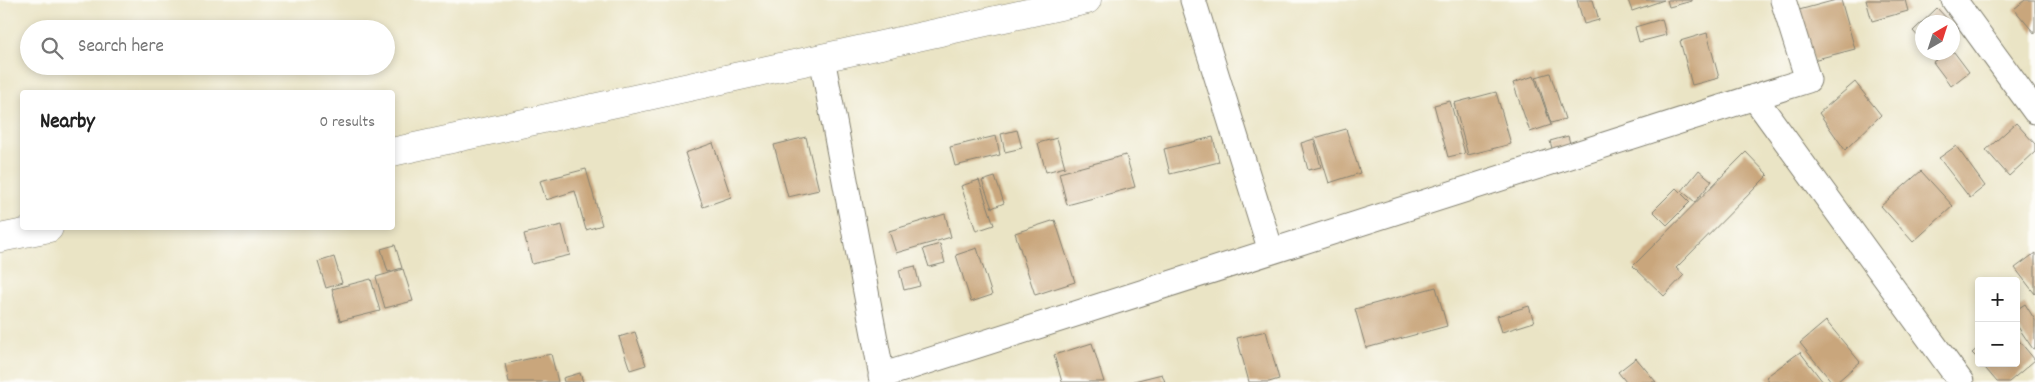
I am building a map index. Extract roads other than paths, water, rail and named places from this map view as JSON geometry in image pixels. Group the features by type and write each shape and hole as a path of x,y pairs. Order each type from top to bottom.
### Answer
{"street":[{"path":"395,151 1087,0"},
{"path":"1193,0 1271,251"},
{"path":"822,58 882,379 1271,251 1808,80 1784,0"},
{"path":"1954,0 2035,111"},
{"path":"1754,97 1961,382"},
{"path":"0,238 39,230"}]}
